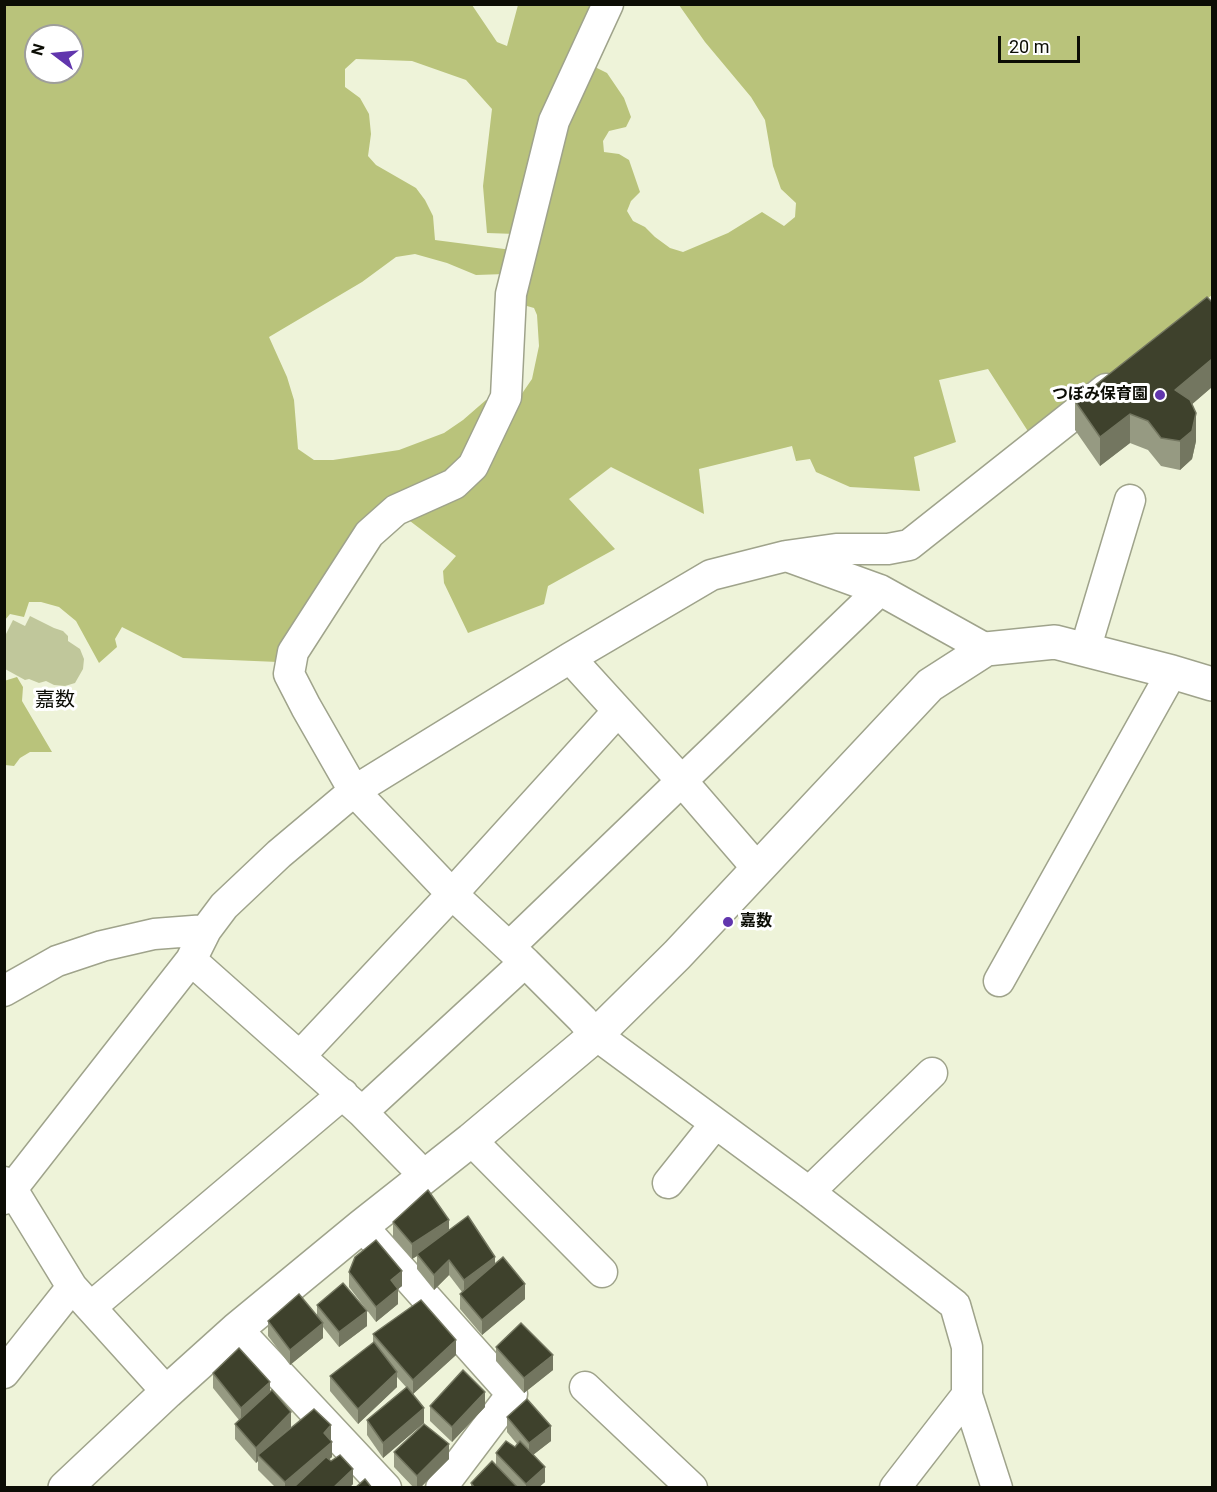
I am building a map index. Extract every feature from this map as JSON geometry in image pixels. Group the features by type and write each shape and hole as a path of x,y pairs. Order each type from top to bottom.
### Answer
{"street":[{"path":"608,4 554,121 511,294 506,397 472,466 454,484 396,510 369,534 293,652 290,674 354,791 452,894 517,955 596,1035 809,1192 955,1305 967,1347 967,1395 997,1488"},
{"path":"167,1392 82,1297 7,1190 191,960 206,930 225,906 279,854 354,791 570,658 711,575 786,556 836,549 888,549 909,544 1128,372"},
{"path":"1085,650 1130,500"},
{"path":"786,556 880,590 987,649"},
{"path":"4,1373 82,1297 352,1103 517,955 681,780 880,590"},
{"path":"65,1488 237,1329 471,1140 596,1035 677,955 930,685 987,649 1055,642 1212,684"},
{"path":"570,658 757,868"},
{"path":"999,981 1172,672"},
{"path":"300,1056 452,894 618,711"},
{"path":"4,991 57,961 102,946 154,934 206,930"},
{"path":"191,960 352,1103 424,1178"},
{"path":"809,1192 932,1073"},
{"path":"668,1183 715,1124"},
{"path":"471,1140 602,1272"},
{"path":"362,1226 512,1394 441,1488"},
{"path":"237,1329 386,1488"},
{"path":"585,1387 692,1488"},
{"path":"895,1488 967,1395"}],"green space":[{"path":"5,5 472,5 497,42 507,46 518,5 596,5 516,234 487,233 483,186 492,109 466,80 412,61 356,59 345,69 345,87 360,98 369,114 371,134 368,156 376,165 416,188 433,216 435,240 512,250 505,274 476,275 447,263 415,254 396,257 362,282 269,337 287,377 294,400 298,449 314,460 333,460 399,450 444,433 486,400 512,408 532,379 539,346 537,315 534,308 520,304 560,134 589,64 607,73 624,98 631,117 626,127 609,131 603,141 604,152 619,154 629,160 640,192 631,201 627,211 633,221 645,227 670,248 683,252 728,233 762,212 784,226 795,217 796,203 781,189 773,166 765,120 751,97 705,42 679,5 1212,5 1212,295 1031,436 988,369 939,380 956,442 914,457 920,491 850,487 816,472 810,459 796,461 792,446 699,469 704,514 611,467 569,499 615,549 548,586 544,604 468,633 444,583 443,571 456,556 406,518 379,511 278,662 183,658 122,627 115,639 117,647 99,663 76,621 59,607 41,602 29,602 24,617 10,614 5,620"},
{"path":"30,616 63,631 68,636 68,641 80,649 84,659 83,669 75,683 65,686 54,685 46,681 39,683 29,679 25,680 5,669 5,636 13,620 25,626"},
{"path":"17,677 23,687 22,701 52,752 30,752 20,758 14,766 5,765 4,681"}],"building":[{"path":"1207,297 1212,302 1212,359 1175,390 1190,400 1196,413 1192,431 1180,441 1161,438 1148,421 1130,414 1100,437 1075,401"},
{"path":"428,1190 449,1220 412,1244 393,1222"},
{"path":"468,1216 495,1257 464,1280 449,1260 434,1275 417,1254"},
{"path":"376,1240 402,1271 391,1280 398,1289 376,1307 349,1272 355,1257"},
{"path":"503,1257 525,1284 482,1320 460,1294"},
{"path":"343,1283 367,1311 339,1332 317,1305"},
{"path":"299,1294 323,1323 290,1350 268,1321"},
{"path":"421,1300 456,1340 413,1380 373,1334"},
{"path":"521,1323 553,1355 524,1378 496,1347"},
{"path":"374,1342 397,1372 358,1409 330,1376"},
{"path":"239,1348 270,1382 241,1408 213,1373"},
{"path":"463,1370 485,1392 452,1427 430,1406"},
{"path":"407,1387 424,1408 383,1443 367,1420"},
{"path":"272,1390 291,1412 256,1448 235,1424"},
{"path":"527,1399 551,1426 529,1443 507,1417"},
{"path":"314,1409 331,1425 324,1433 332,1442 285,1482 258,1455"},
{"path":"424,1424 449,1444 417,1476 394,1452"},
{"path":"506,1441 515,1447 520,1441 545,1467 526,1484 496,1453"},
{"path":"340,1455 353,1469 333,1488 293,1488 326,1457 331,1461"},
{"path":"492,1461 518,1488 475,1488 471,1483"},
{"path":"365,1479 372,1488 355,1488"}],"place":[{"name":"つぼみ保育園","path":"1160,395"},
{"name":"嘉数","path":"728,922"}],"district":[{"name":"嘉数","path":"55,701"}]}
